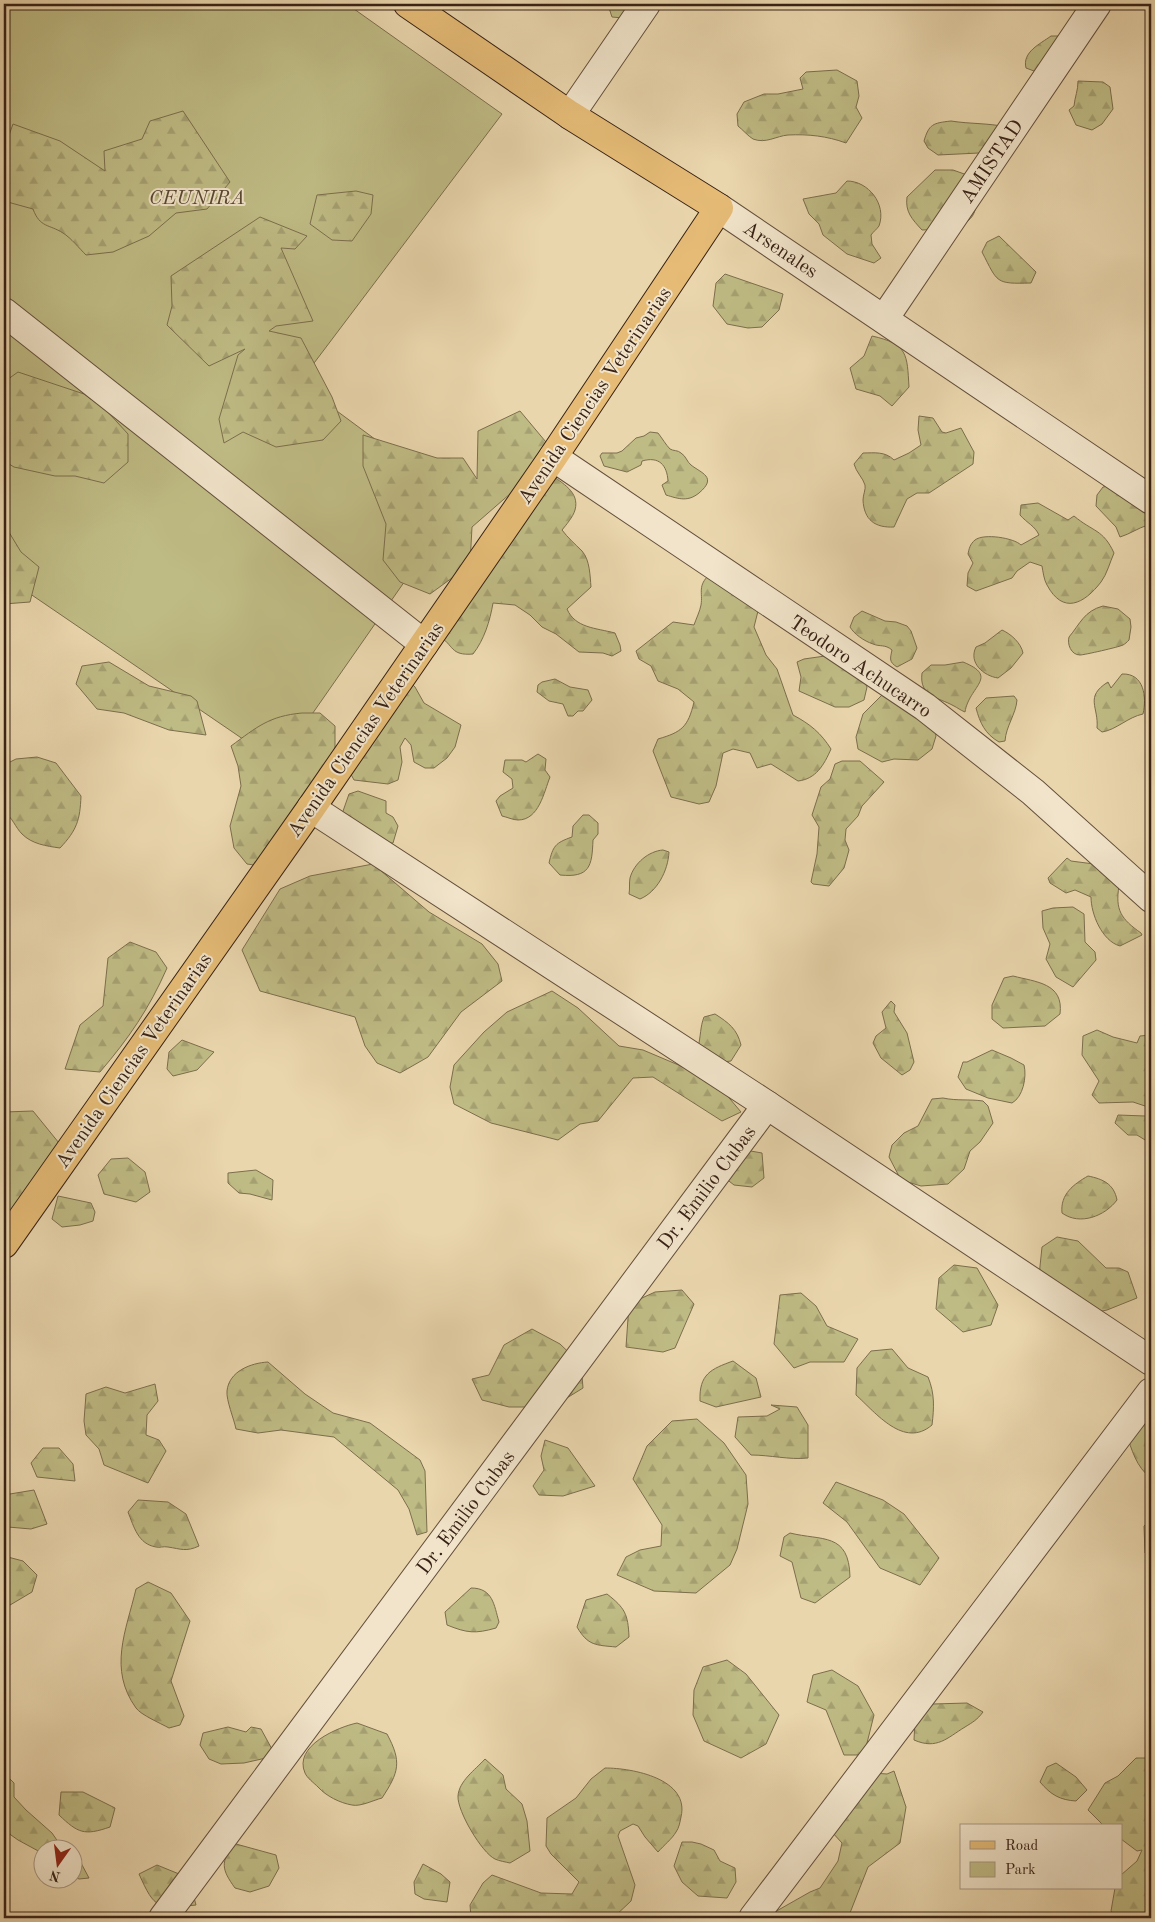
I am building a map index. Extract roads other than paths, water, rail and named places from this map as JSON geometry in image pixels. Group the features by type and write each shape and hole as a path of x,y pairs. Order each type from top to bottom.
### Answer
{"main road":[{"name":"Arsenales","path":"408,4 570,115 720,208"},
{"name":"Avenida Ciencias Veterinarias","path":"4,1244 311,808 553,457 720,208"}],"street":[{"path":"570,115 646,4"},
{"name":"AMISTAD","path":"884,319 1097,4"},
{"name":"Arsenales","path":"720,208 1151,500"},
{"path":"4,312 424,644"},
{"name":"Teodoro Achucarro","path":"553,457 925,707 1034,792 1151,898"},
{"path":"311,808 767,1106 1151,1361"},
{"name":"Dr. Emilio Cubas","path":"163,1918 767,1106"},
{"path":"753,1918 1151,1392"}],"park label":[{"name":"CEUNIRA","path":"197,197"}]}
